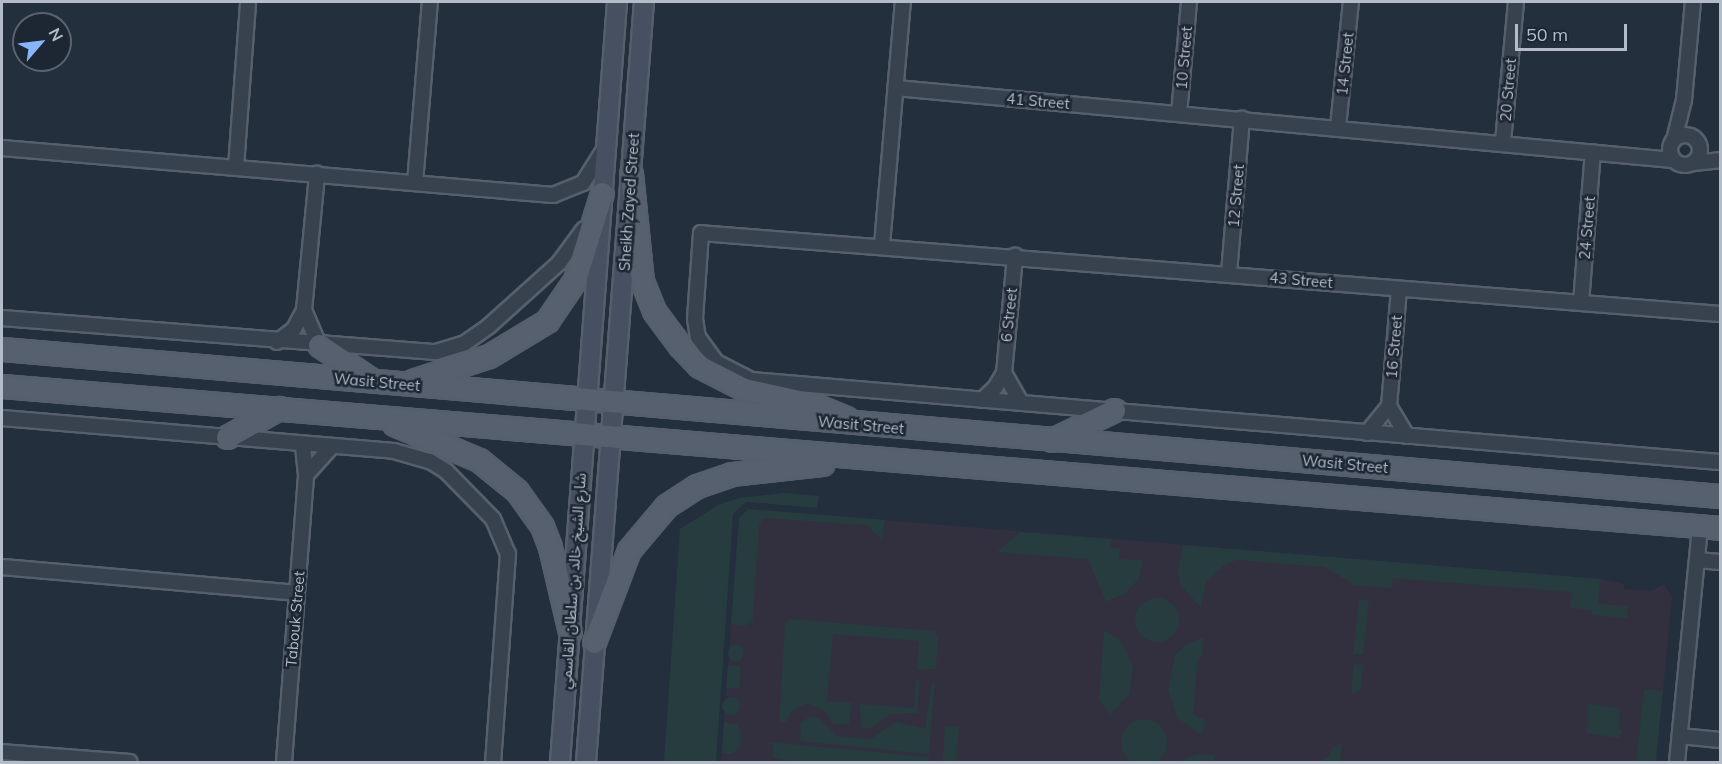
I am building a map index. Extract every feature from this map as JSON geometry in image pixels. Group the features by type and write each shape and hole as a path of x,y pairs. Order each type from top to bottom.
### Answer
{"main road":[{"name":"Sheikh Zayed Street","path":"586,400 617,2"},
{"name":"Sheikh Zayed Street","path":"614,403 644,2"},
{"path":"631,173 638,214 639,265 651,304 689,356 762,396 812,404 863,425"},
{"path":"404,384 489,356 547,321 575,280 602,193"},
{"path":"319,345 373,381"},
{"name":"Wasit Street","path":"2,349 863,425 1720,496"},
{"path":"2,386 1710,527"},
{"name":"شارع الشيخ خالد بن سلطان القاسمي","path":"559,761 586,400"},
{"name":"شارع الشيخ خالد بن سلطان القاسمي","path":"586,762 614,403"},
{"path":"227,437 280,408"},
{"path":"1052,440 1114,410"},
{"path":"368,415 464,452 508,481 529,506 546,536 570,632"},
{"path":"594,642 629,550 652,519 681,495 732,474 828,463 845,457"}],"street":[{"path":"236,167 248,2"},
{"path":"415,183 430,2"},
{"path":"882,245 903,2"},
{"name":"10 Street","path":"1179,114 1189,2"},
{"name":"14 Street","path":"1338,127 1351,2"},
{"name":"20 Street","path":"1503,142 1516,2"},
{"path":"1693,2 1684,100 1673,142 1673,160 1680,165 1720,160"},
{"name":"41 Street","path":"896,88 1503,142 1673,160"},
{"path":"1684,100 1699,154 1693,163"},
{"name":"12 Street","path":"1229,273 1242,119"},
{"path":"1636,157 1673,142 1681,136 1720,154"},
{"path":"2,148 564,194 583,183 606,146"},
{"name":"24 Street","path":"1581,303 1593,152"},
{"path":"277,342 294,329 304,310 317,174"},
{"path":"2,318 421,353 465,343 489,326 570,251 602,193"},
{"name":"43 Street","path":"732,378 709,354 696,331 701,232 1229,273 1720,315"},
{"name":"6 Street","path":"1004,373 1015,256"},
{"name":"16 Street","path":"1389,406 1400,289"},
{"path":"304,310 319,345"},
{"path":"982,400 995,388 1004,373 1021,403"},
{"path":"732,378 1720,462"},
{"path":"1367,433 1389,406 1407,436"},
{"path":"2,418 394,451 430,461 460,482 500,531 507,566 493,762"},
{"name":"Tabouk Street","path":"284,762 306,475 303,445"},
{"path":"306,475 332,446"},
{"path":"1677,762 1697,560 1710,527"},
{"path":"1697,560 1720,562"},
{"path":"2,567 297,593"},
{"path":"1680,736 1720,740"},
{"path":"2,752 129,762"}],"shaded area":[{"path":"748,509 1600,579 1624,584 1624,589 1652,591 1664,584 1672,597 1656,762 721,762 739,518"}],"green space":[{"path":"784,493 819,496 817,508 746,502 733,514 716,762 664,762 680,529 718,505 739,498"},
{"path":"748,509 885,520 882,540 867,525 763,518 759,526 753,619 745,626 731,624 739,518"},
{"path":"1020,532 1111,539 1110,548 1120,549 1119,559 1143,560 1139,578 1127,592 1106,602 1088,559 997,552"},
{"path":"1183,545 1600,579 1598,604 1628,606 1627,618 1592,615 1592,610 1570,608 1571,592 1393,578 1392,588 1354,585 1325,567 1237,560 1224,565 1206,582 1201,608 1180,584 1178,570"},
{"path":"1157,598 1172,605 1179,620 1172,635 1157,642 1142,635 1135,620 1142,605"},
{"path":"1359,599 1369,600 1363,655 1353,654"},
{"path":"789,619 935,631 938,637 936,669 917,670 919,641 833,634 827,701 852,703 849,723 834,725 824,710 807,703 791,711 786,722 779,722 785,624"},
{"path":"1104,630 1120,640 1133,666 1129,694 1110,715 1099,700"},
{"path":"1204,637 1202,657 1198,658 1193,715 1206,720 1202,735 1177,718 1168,689 1175,655 1185,646"},
{"path":"733,645 739,645 744,653 742,659 733,661 728,656 728,650"},
{"path":"1354,664 1363,665 1361,690 1351,694"},
{"path":"728,665 741,666 739,689 726,688"},
{"path":"916,680 920,680 917,713 890,714 872,728 861,728 860,704 914,708"},
{"path":"932,681 935,684 929,754 800,741 801,723 810,716 818,718 836,736 871,739 896,722 925,729"},
{"path":"1644,689 1663,691 1655,762 1636,762"},
{"path":"731,697 737,700 740,706 737,712 731,715 725,712 722,706 725,700"},
{"path":"1587,704 1620,708 1619,729 1623,730 1619,738 1587,733"},
{"path":"1149,719 1161,725 1166,733 1166,751 1161,759 1153,764 1139,765 1131,762 1124,755 1121,737 1124,729 1131,722"},
{"path":"724,722 738,725 742,732 740,747 732,754 722,753"},
{"path":"945,726 959,727 957,762 942,762"},
{"path":"769,742 929,757 929,762 790,761 772,757 774,746"},
{"path":"1342,743 1340,762 1320,762 1329,756 1333,747"},
{"path":"1195,755 1215,755 1212,762 1179,762"}]}
